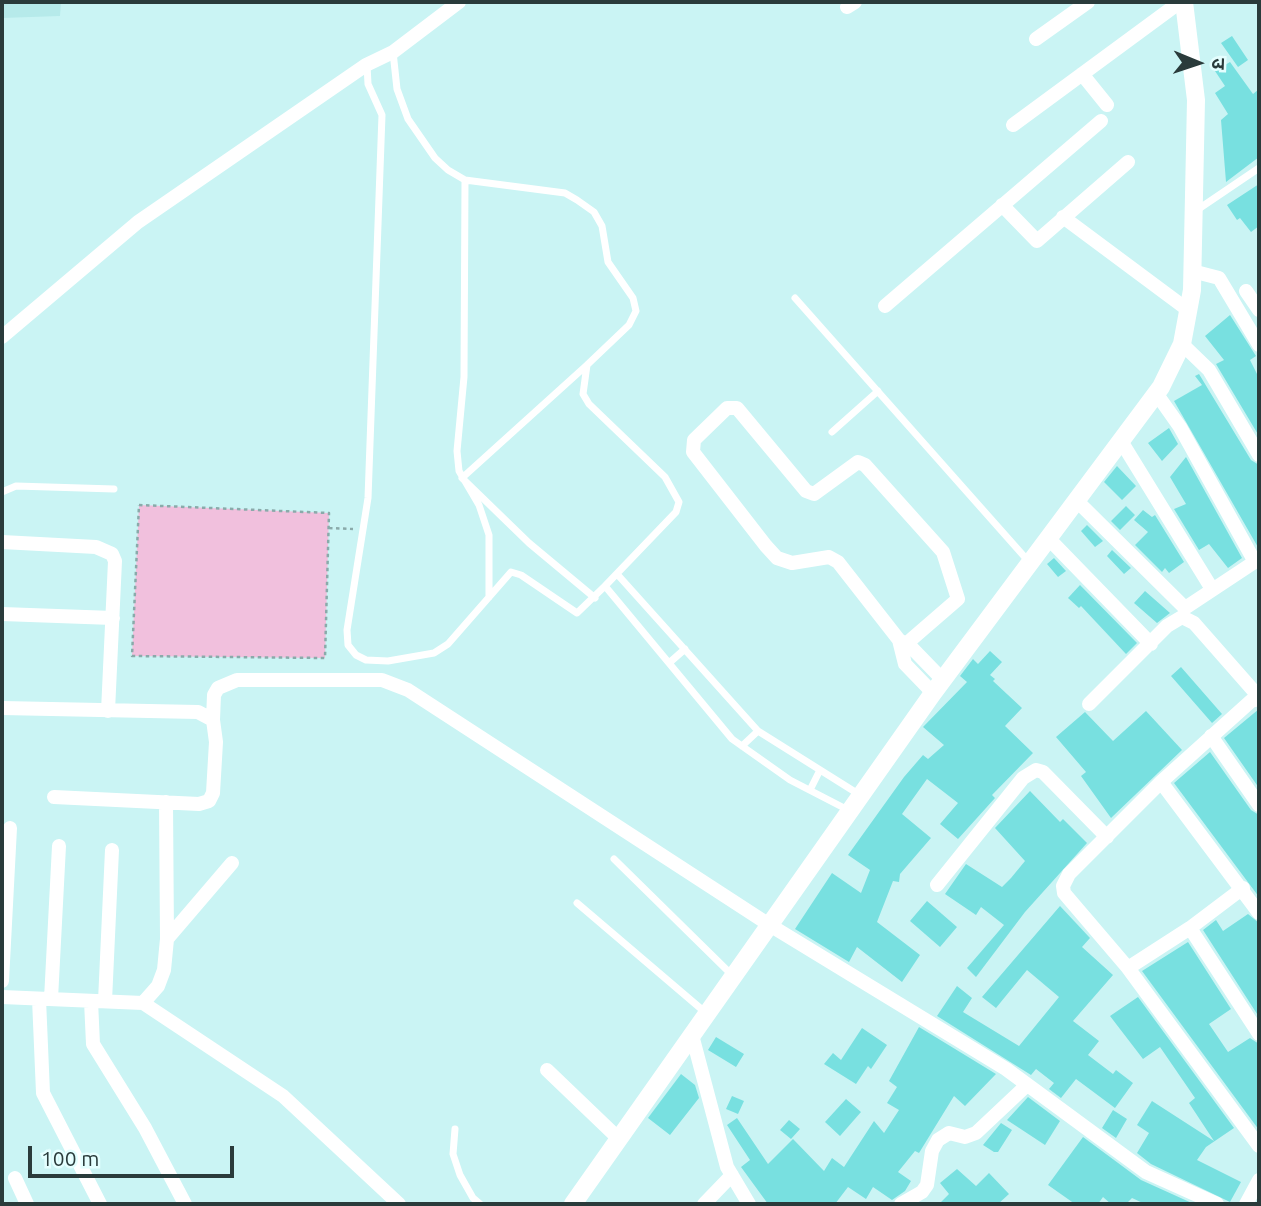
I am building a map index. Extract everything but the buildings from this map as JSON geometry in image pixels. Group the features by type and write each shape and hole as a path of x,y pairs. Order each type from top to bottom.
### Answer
{"street":[{"path":"2,337 138,222 366,65 393,52 458,2"},
{"path":"1036,39 1088,2"},
{"path":"573,1204 768,924 938,687 1156,393 1182,344 1192,271 1196,100 1182,2 1013,125"},
{"path":"1082,74 1107,105"},
{"path":"885,306 1101,121"},
{"path":"1002,205 1037,241 1128,162"},
{"path":"1063,218 1188,310"},
{"path":"1192,271 1219,278 1259,345"},
{"path":"1246,291 1259,310"},
{"path":"1182,344 1209,370 1259,454"},
{"path":"1077,500 1185,608 1257,561 1180,427 1156,393"},
{"path":"903,642 958,599 943,552 865,465 858,462 814,494 806,491 737,408 727,408 694,440 693,452 777,558 792,563 829,557 838,562 903,642 905,664 938,687"},
{"path":"1121,441 1212,589"},
{"path":"1049,539 1152,644"},
{"path":"2,542 105,549 115,561 108,711"},
{"path":"2,614 113,618"},
{"path":"1089,704 1152,644 1167,626 1182,617 1194,623 1259,698 1251,701 1210,736 1161,782 1069,874 1063,886 1064,893 1128,968 1259,1146"},
{"path":"54,797 166,802 209,801 213,793 216,742 214,695 218,688 237,681 382,681 395,685 408,690 768,924 1027,1085 1146,1171 1217,1204"},
{"path":"2,708 198,712 213,720"},
{"path":"1210,736 1259,805"},
{"path":"937,885 1023,778 1036,770 1043,772 1107,837"},
{"path":"1161,782 1259,913"},
{"path":"144,1003 158,986 167,939 166,802"},
{"path":"2,981 10,828"},
{"path":"59,846 45,999 43,1093 100,1204"},
{"path":"112,850 93,1044 145,1128 185,1204"},
{"path":"167,939 232,863"},
{"path":"1128,968 1190,928 1242,888"},
{"path":"1190,928 1259,1034"},
{"path":"2,997 144,1003 283,1096 399,1204"},
{"path":"692,1035 732,1175 749,1204"},
{"path":"547,1070 619,1139"},
{"path":"901,1204 922,1192 927,1185 932,1151 938,1140 949,1133 965,1137 976,1133 1027,1085"},
{"path":"704,1204 732,1175"},
{"path":"15,1178 27,1204"},
{"path":"1246,1204 1259,1180"}],"lane":[{"path":"393,52 397,89 408,119 435,158 448,170 466,180 565,193 594,212 602,226 608,262 634,298 636,311 629,325 462,478"},
{"path":"366,65 368,84 382,114 368,498 347,630 348,645 356,655 366,660 387,661 435,653 448,644 511,572 521,575 577,613 595,598 676,512 679,502 664,477 589,404 583,394 587,365"},
{"path":"1193,212 1259,168"},
{"path":"466,180 464,377 457,451 462,478 479,505 489,535 489,597"},
{"path":"795,298 1031,563"},
{"path":"832,432 878,391"},
{"path":"462,478 529,542 595,598"},
{"path":"2,492 16,485 114,489"},
{"path":"617,574 758,731 861,796"},
{"path":"605,586 733,740 810,790 850,811"},
{"path":"669,663 685,649"},
{"path":"742,747 758,731"},
{"path":"810,790 820,770"},
{"path":"614,859 733,975"},
{"path":"577,903 707,1013"},
{"path":"455,1129 453,1154 460,1175 473,1198 480,1204"}],"path":[{"path":"139,505 329,513 330,528 325,658 132,656 139,505"},
{"path":"330,528 363,529"}],"shaded area":[{"path":"2,2 61,2 60,16 2,18"},
{"path":"139,505 329,513 325,658 132,656"}]}
